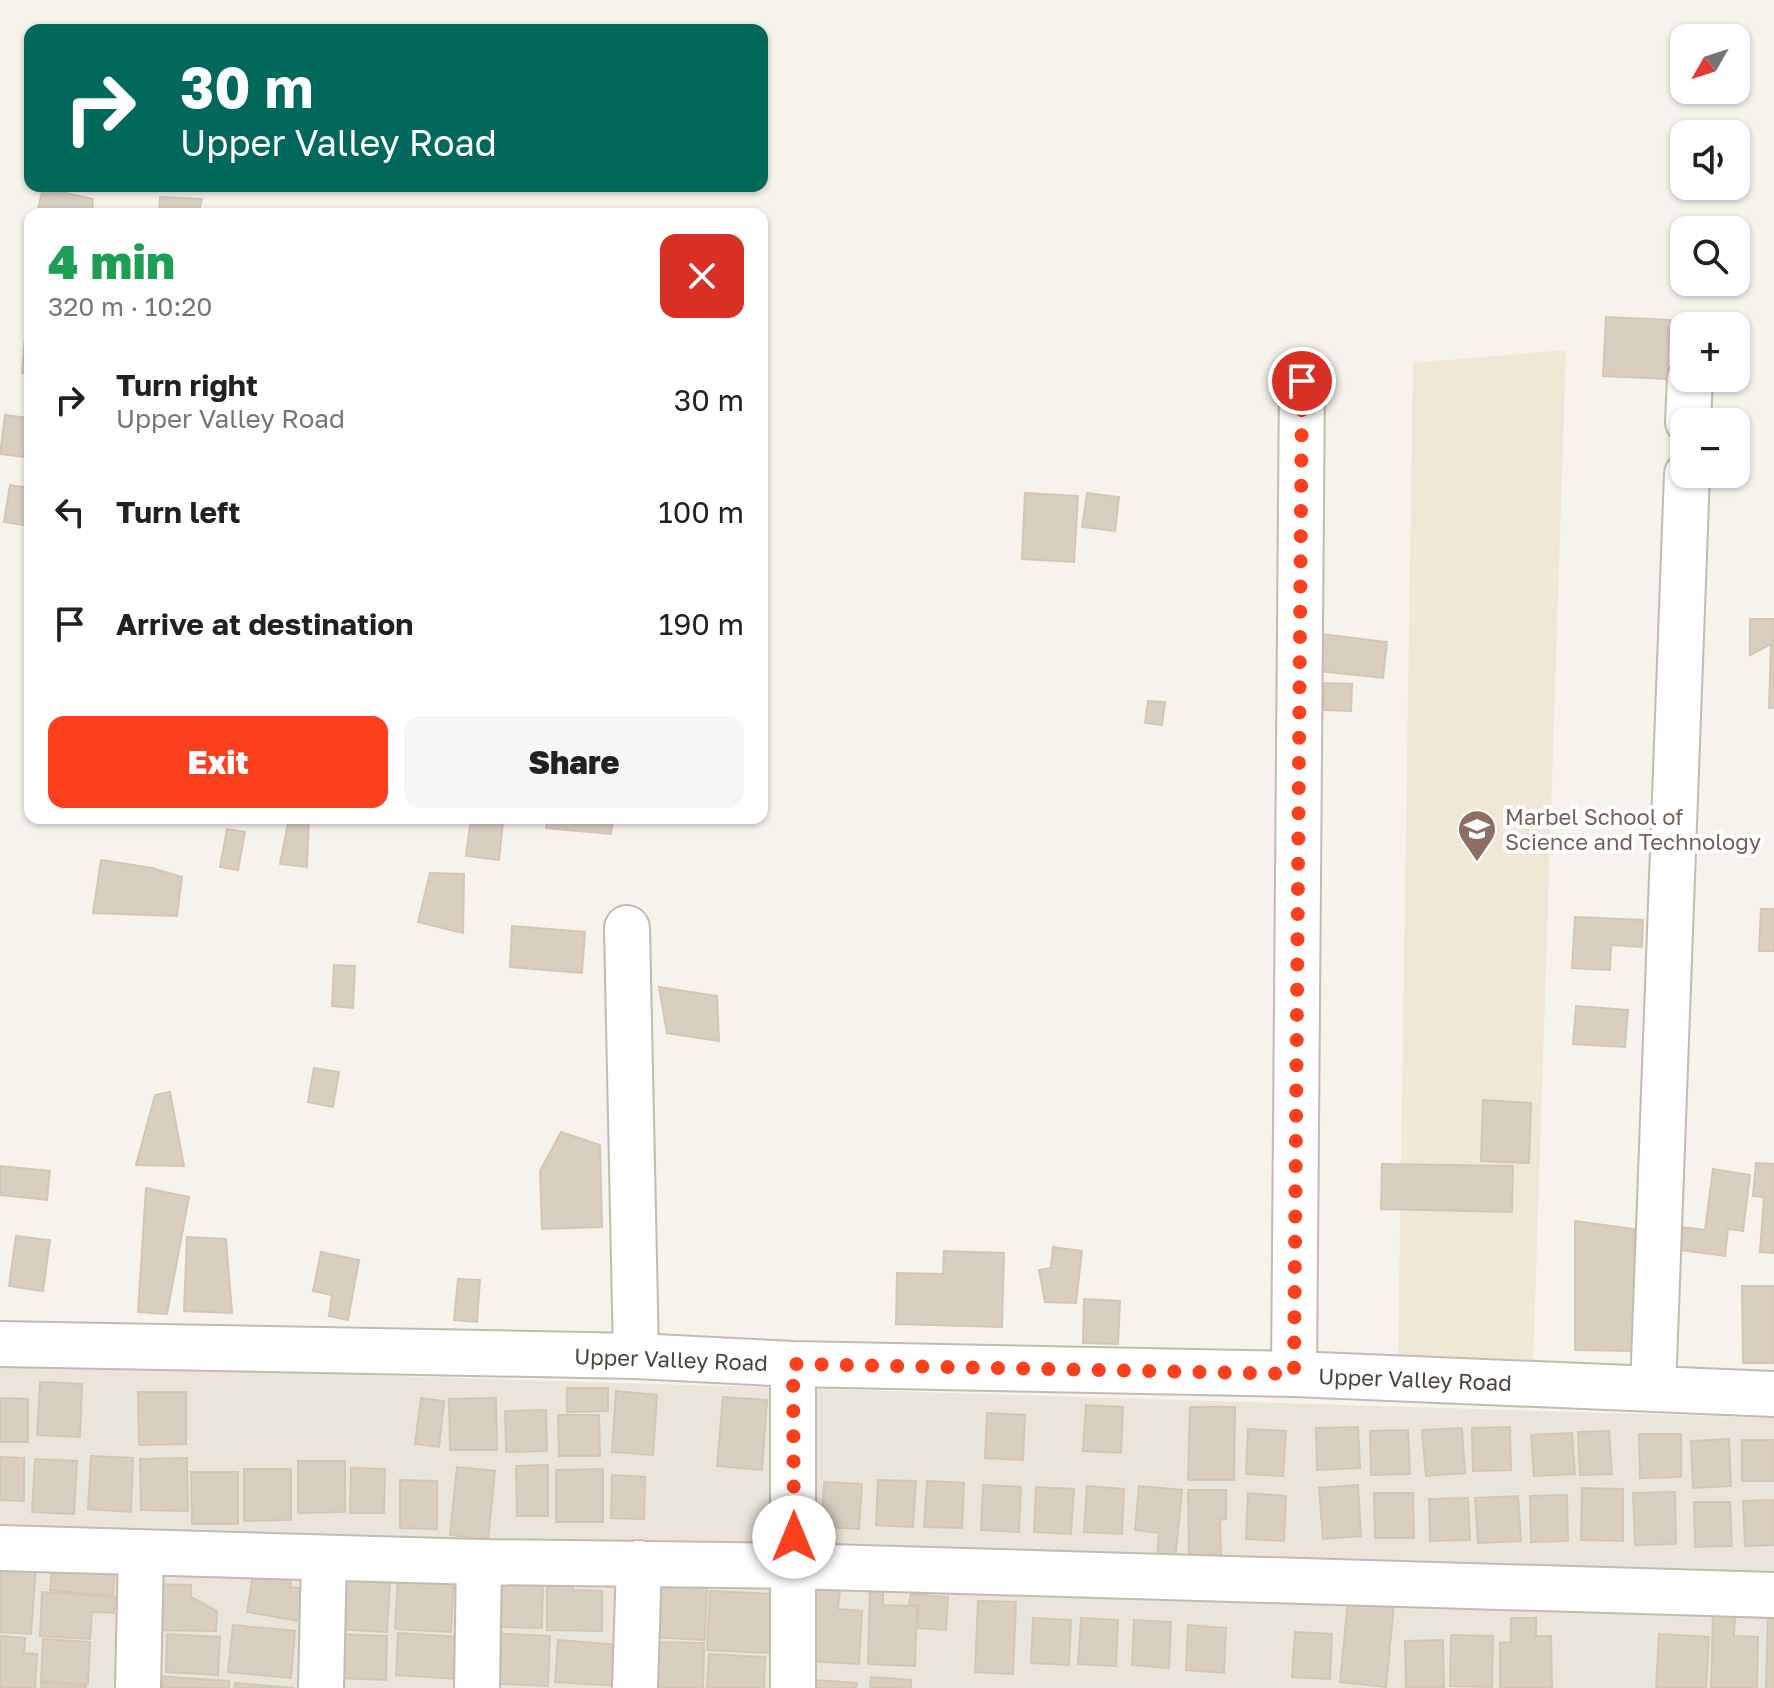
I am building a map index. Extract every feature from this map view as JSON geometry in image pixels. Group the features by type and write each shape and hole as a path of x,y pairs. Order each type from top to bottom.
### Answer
{"street":[{"path":"1294,1374 1302,381"},
{"path":"1653,1389 1686,488"},
{"path":"627,928 636,1356"},
{"name":"Upper Valley Road","path":"0,1344 636,1356 793,1364 1294,1374 1774,1394"},
{"path":"793,1364 793,1688"},
{"path":"0,1548 479,1562 794,1566 1774,1595"},
{"path":"138,1688 141,1552"},
{"path":"321,1688 324,1558"},
{"path":"477,1688 479,1562"},
{"path":"635,1688 639,1563"}],"shaded area":[{"name":"Marbel School of Science and Technology","path":"1566,350 1533,1366 1398,1363 1413,363"},
{"path":"0,1364 1774,1418 1774,1688 0,1688"}],"building":[{"path":"42,192 61,192 93,199 92,208 38,208"},
{"path":"160,197 202,199 200,208 159,208"},
{"path":"1606,317 1670,320 1667,379 1603,376"},
{"path":"5,415 24,417 24,457 0,454"},
{"path":"10,485 24,487 24,525 4,522"},
{"path":"1025,493 1078,496 1074,562 1022,559"},
{"path":"1087,493 1119,497 1115,531 1082,527"},
{"path":"1750,619 1774,619 1774,708 1769,708 1771,644 1750,655"},
{"path":"1313,633 1387,642 1383,678 1310,670"},
{"path":"1324,683 1352,684 1351,711 1324,710"},
{"path":"1148,701 1165,702 1162,725 1145,723"},
{"path":"288,824 309,824 307,867 280,864"},
{"path":"470,824 503,824 499,860 466,856"},
{"path":"546,824 612,824 611,834 546,828"},
{"path":"227,829 245,832 238,870 220,867"},
{"path":"101,860 152,868 182,877 177,916 93,913"},
{"path":"430,873 464,874 463,933 418,922"},
{"path":"1761,909 1774,909 1774,951 1759,951"},
{"path":"1575,917 1643,920 1642,947 1611,945 1610,970 1572,968"},
{"path":"512,926 585,932 582,973 510,967"},
{"path":"334,965 355,966 353,1008 332,1006"},
{"path":"659,987 717,996 719,1041 667,1033"},
{"path":"1576,1006 1628,1010 1625,1047 1573,1044"},
{"path":"314,1068 339,1072 333,1107 308,1102"},
{"path":"170,1092 184,1166 136,1165 155,1095"},
{"path":"1483,1100 1531,1103 1529,1163 1481,1161"},
{"path":"561,1132 600,1145 602,1227 542,1229 540,1171"},
{"path":"1756,1163 1774,1164 1774,1253 1760,1252 1764,1197 1753,1196"},
{"path":"1382,1164 1513,1166 1512,1212 1381,1209"},
{"path":"0,1166 50,1171 47,1200 0,1195"},
{"path":"1713,1169 1750,1175 1743,1231 1728,1229 1725,1256 1679,1250 1682,1227 1705,1230"},
{"path":"146,1188 189,1197 167,1314 138,1312"},
{"path":"1575,1221 1634,1229 1634,1351 1575,1350"},
{"path":"16,1236 50,1240 43,1291 9,1286"},
{"path":"187,1237 226,1239 232,1313 184,1311"},
{"path":"1053,1247 1082,1251 1076,1303 1045,1302 1039,1270 1051,1268"},
{"path":"944,1251 1004,1253 1002,1327 896,1324 897,1273 943,1274"},
{"path":"321,1252 359,1260 348,1320 329,1316 332,1295 313,1291"},
{"path":"458,1279 480,1280 477,1322 454,1320"},
{"path":"1742,1286 1774,1286 1774,1363 1743,1363"},
{"path":"1084,1299 1120,1301 1118,1344 1083,1343"},
{"path":"40,1382 82,1384 80,1437 37,1435"},
{"path":"567,1388 608,1388 608,1411 567,1412"},
{"path":"616,1391 657,1395 653,1455 612,1452"},
{"path":"138,1392 186,1392 186,1444 139,1445"},
{"path":"723,1397 767,1400 762,1470 717,1466"},
{"path":"0,1398 28,1399 28,1442 0,1442"},
{"path":"421,1398 444,1401 439,1447 415,1444"},
{"path":"496,1398 497,1450 450,1450 449,1399"},
{"path":"1086,1405 1123,1407 1121,1453 1083,1451"},
{"path":"1190,1407 1235,1407 1234,1480 1188,1480"},
{"path":"546,1410 547,1451 506,1452 505,1411"},
{"path":"987,1413 1025,1415 1023,1460 985,1458"},
{"path":"558,1415 599,1415 600,1456 559,1456"},
{"path":"1358,1427 1360,1468 1317,1470 1316,1428"},
{"path":"1510,1427 1511,1470 1473,1471 1472,1428"},
{"path":"1462,1428 1465,1473 1426,1476 1422,1430"},
{"path":"1248,1429 1286,1431 1283,1476 1246,1474"},
{"path":"1408,1430 1410,1474 1371,1475 1370,1431"},
{"path":"1609,1431 1612,1474 1580,1475 1578,1432"},
{"path":"1572,1433 1575,1474 1534,1476 1531,1435"},
{"path":"1639,1434 1681,1434 1681,1477 1640,1478"},
{"path":"1729,1439 1731,1486 1693,1488 1691,1441"},
{"path":"1742,1440 1774,1440 1774,1481 1742,1481"},
{"path":"91,1456 133,1458 131,1512 88,1509"},
{"path":"0,1457 24,1458 24,1501 0,1500"},
{"path":"187,1458 188,1511 141,1510 140,1459"},
{"path":"35,1459 77,1461 74,1514 32,1512"},
{"path":"298,1461 345,1461 345,1512 298,1513"},
{"path":"548,1465 548,1516 517,1516 516,1466"},
{"path":"457,1467 495,1471 488,1540 450,1535"},
{"path":"351,1468 385,1469 384,1513 350,1513"},
{"path":"244,1469 291,1469 291,1520 244,1521"},
{"path":"603,1469 603,1522 556,1522 556,1470"},
{"path":"191,1472 238,1472 238,1524 192,1524"},
{"path":"612,1475 645,1477 644,1519 611,1518"},
{"path":"400,1480 437,1481 437,1529 400,1528"},
{"path":"878,1480 916,1481 913,1527 876,1525"},
{"path":"927,1481 964,1483 962,1528 924,1527"},
{"path":"824,1482 862,1484 859,1529 822,1527"},
{"path":"983,1485 1021,1487 1019,1532 981,1530"},
{"path":"1358,1485 1361,1536 1323,1539 1319,1488"},
{"path":"1087,1486 1124,1489 1122,1534 1084,1532"},
{"path":"1139,1486 1182,1490 1175,1562 1157,1560 1159,1533 1135,1530"},
{"path":"1036,1487 1074,1489 1071,1534 1034,1532"},
{"path":"1582,1488 1623,1489 1623,1541 1581,1540"},
{"path":"1188,1490 1226,1490 1226,1519 1220,1520 1221,1556 1189,1556"},
{"path":"1675,1492 1676,1544 1635,1545 1633,1493"},
{"path":"1248,1493 1286,1496 1284,1541 1246,1539"},
{"path":"1374,1493 1413,1493 1414,1538 1375,1538"},
{"path":"1567,1495 1568,1541 1531,1542 1530,1496"},
{"path":"1518,1496 1521,1541 1478,1543 1475,1498"},
{"path":"1468,1498 1470,1540 1430,1541 1429,1499"},
{"path":"1774,1500 1774,1545 1745,1546 1743,1501"},
{"path":"1694,1502 1730,1502 1732,1546 1695,1547"},
{"path":"53,1561 115,1567 113,1596 50,1590"},
{"path":"1,1562 36,1565 31,1634 0,1632"},
{"path":"254,1568 292,1574 290,1587 304,1589 299,1621 247,1612"},
{"path":"547,1576 573,1576 573,1590 602,1591 602,1631 547,1630"},
{"path":"398,1577 454,1580 451,1632 395,1629"},
{"path":"338,1579 390,1583 387,1632 335,1629"},
{"path":"492,1579 543,1580 542,1628 492,1627"},
{"path":"150,1584 191,1585 191,1597 217,1611 216,1631 149,1630"},
{"path":"653,1584 707,1588 705,1640 649,1637"},
{"path":"812,1588 840,1590 838,1609 862,1611 859,1664 807,1661"},
{"path":"870,1588 883,1588 883,1605 917,1606 915,1666 868,1664"},
{"path":"710,1591 775,1594 772,1653 707,1650"},
{"path":"42,1592 115,1597 114,1613 92,1612 90,1639 40,1636"},
{"path":"911,1594 948,1597 946,1630 917,1628 919,1605 909,1605"},
{"path":"978,1601 1016,1602 1013,1674 975,1672"},
{"path":"1348,1601 1394,1605 1386,1687 1340,1682"},
{"path":"1768,1611 1774,1612 1774,1688 1766,1688"},
{"path":"1713,1613 1735,1614 1734,1636 1758,1637 1757,1688 1711,1688"},
{"path":"1033,1618 1071,1620 1069,1665 1031,1663"},
{"path":"1081,1618 1118,1620 1116,1666 1078,1664"},
{"path":"1511,1618 1536,1618 1536,1636 1551,1636 1552,1688 1500,1688 1500,1643 1511,1642"},
{"path":"1134,1620 1171,1622 1169,1668 1132,1665"},
{"path":"233,1625 295,1631 291,1678 228,1672"},
{"path":"1188,1625 1226,1628 1224,1673 1186,1670"},
{"path":"1295,1632 1332,1634 1330,1679 1292,1677"},
{"path":"398,1633 460,1637 458,1679 396,1675"},
{"path":"486,1633 550,1636 548,1686 484,1683"},
{"path":"167,1634 220,1637 218,1675 166,1672"},
{"path":"335,1634 387,1636 386,1680 334,1678"},
{"path":"1659,1634 1709,1637 1706,1688 1656,1688"},
{"path":"1451,1635 1493,1636 1492,1687 1450,1686"},
{"path":"0,1636 25,1638 24,1653 37,1654 35,1688 0,1688"},
{"path":"43,1639 90,1642 88,1684 41,1681"},
{"path":"558,1640 620,1645 617,1686 555,1682"},
{"path":"1443,1640 1444,1687 1406,1687 1405,1641"},
{"path":"651,1642 704,1643 703,1688 649,1688"},
{"path":"709,1654 765,1657 764,1688 707,1688"},
{"path":"155,1676 229,1681 229,1688 154,1688"},
{"path":"871,1677 911,1680 911,1688 870,1688"},
{"path":"800,1679 857,1683 856,1688 800,1688"},
{"path":"41,1683 86,1686 86,1688 41,1688"},
{"path":"235,1683 294,1688 235,1688"}],"place":[{"name":"Marbel School of Science and Technology","path":"1477,863"}],"route":[{"path":"794,1537 793,1364 1294,1374 1302,381"}]}
